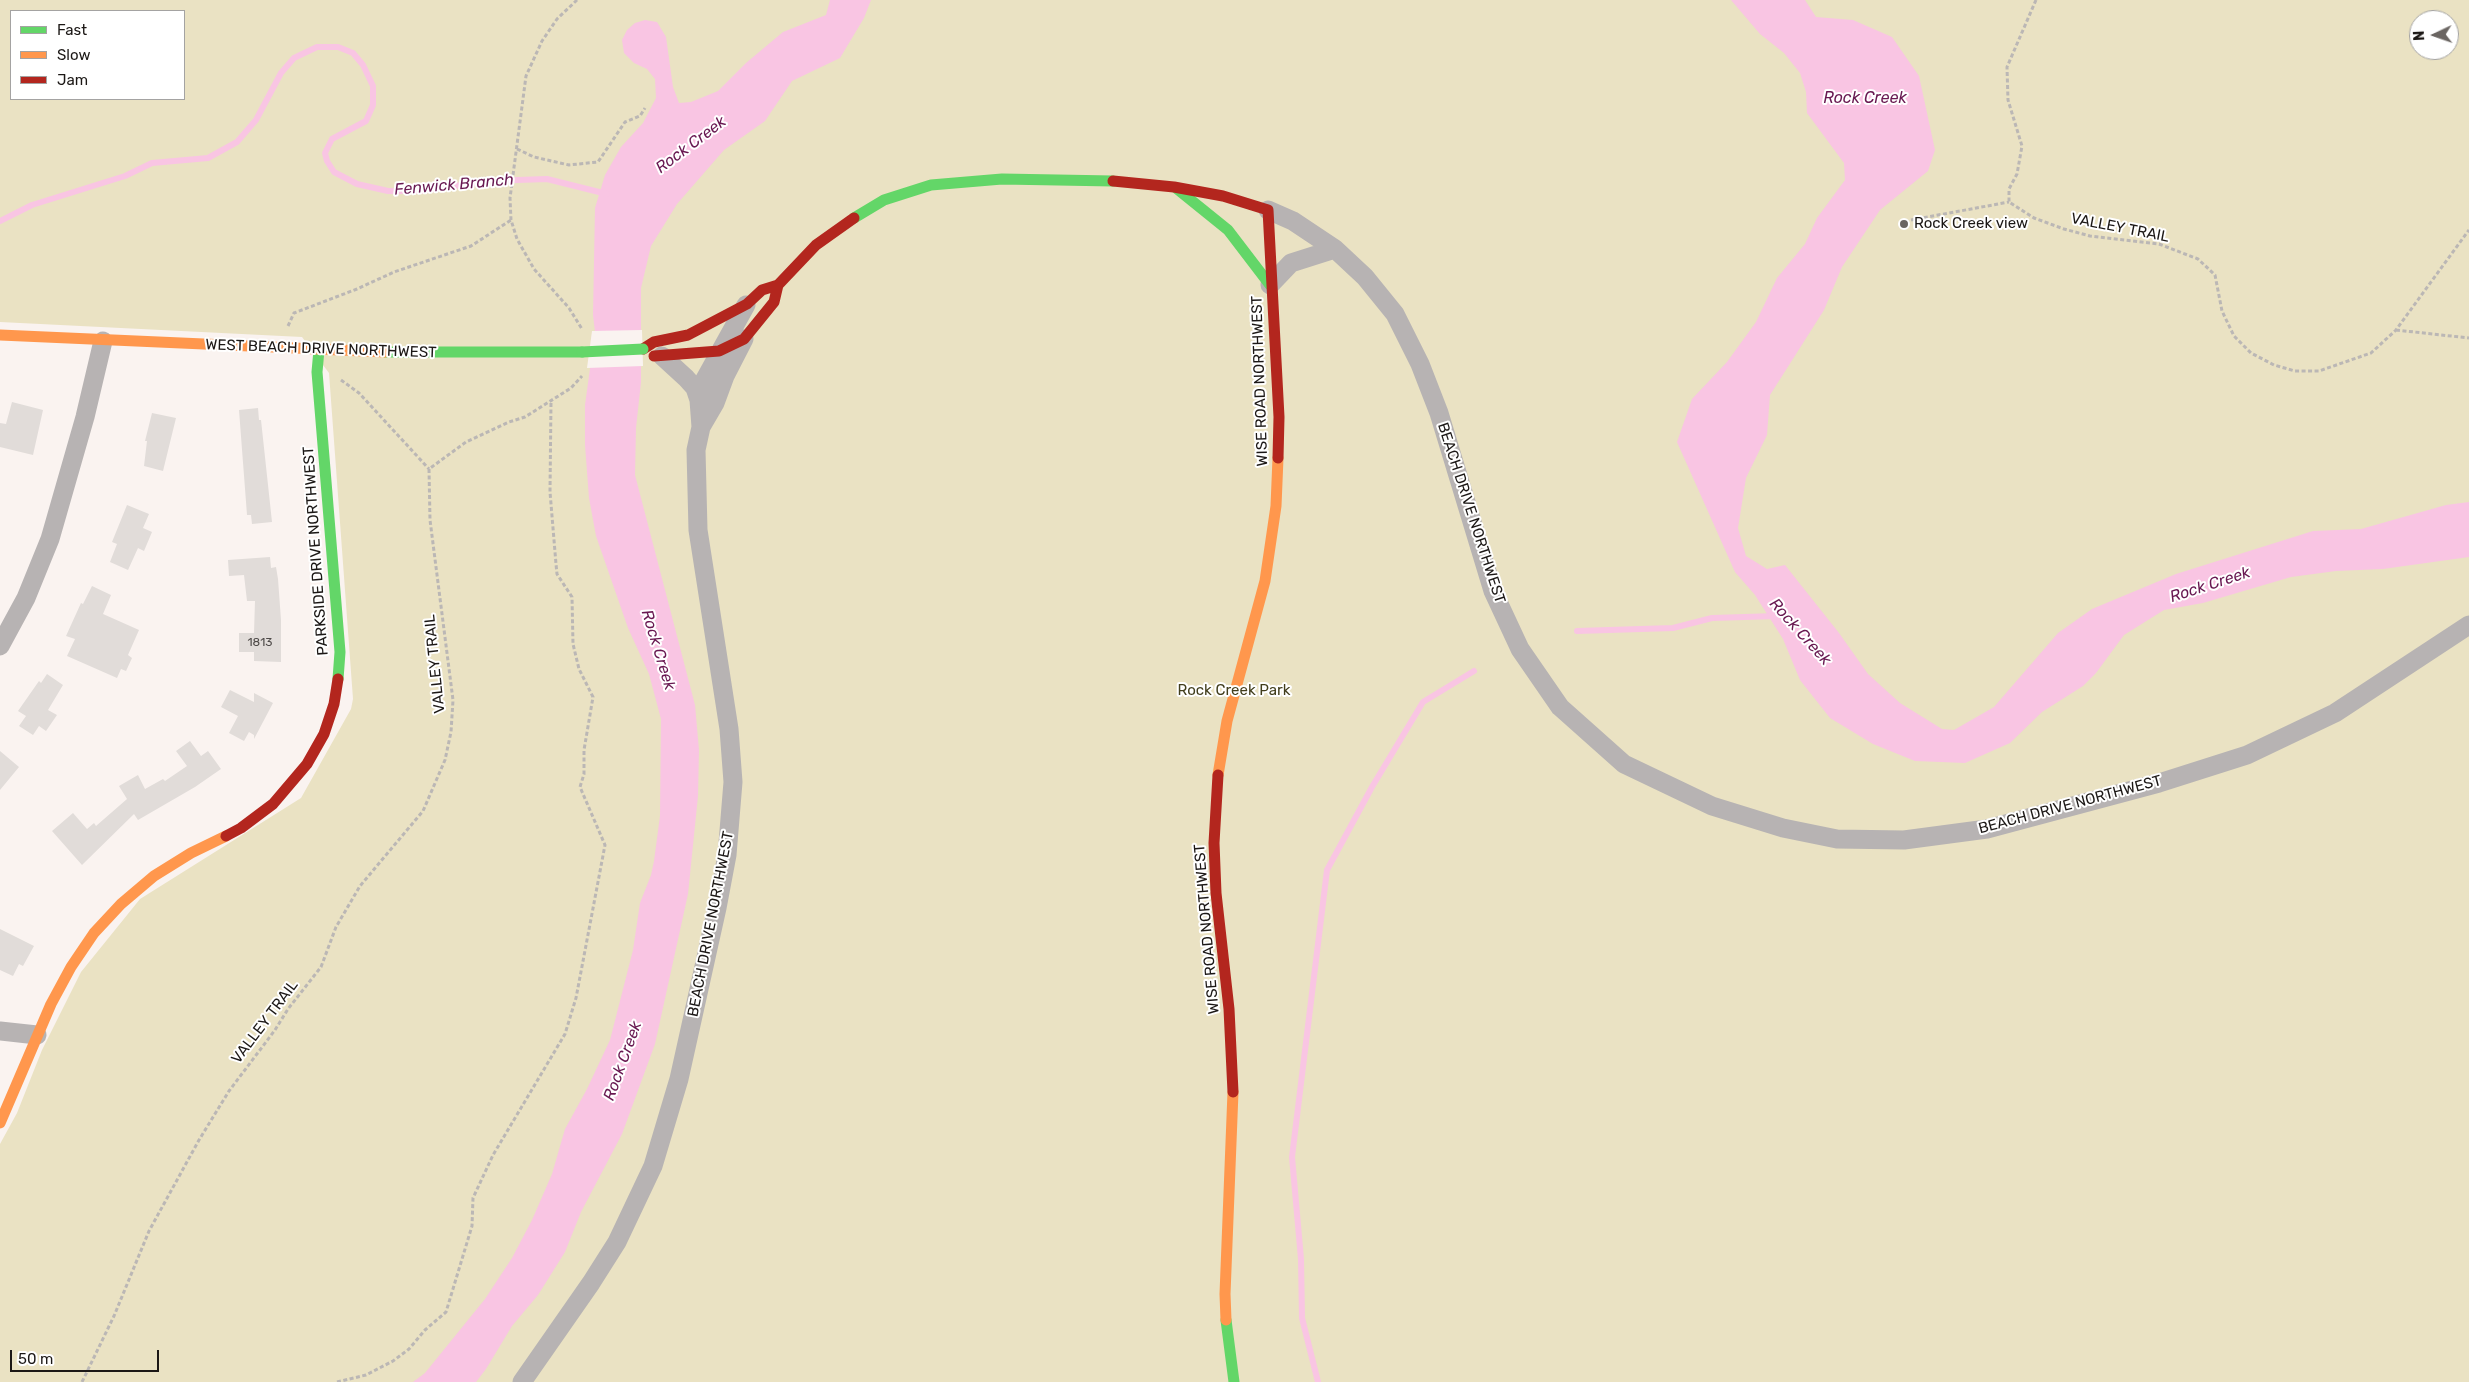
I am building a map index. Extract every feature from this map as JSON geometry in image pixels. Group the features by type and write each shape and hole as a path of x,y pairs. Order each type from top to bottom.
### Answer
{"street":[{"name":"BEACH DRIVE NORTHWEST","path":"522,1382 592,1284 617,1242 653,1166 690,1031 727,855 733,782 729,729 698,530 695,467 701,426 699,400 705,379 719,350 747,304 762,290 778,285 816,245 845,223 884,200 931,185 1002,179 1072,178 1174,187 1223,196 1268,210 1293,221 1335,249 1365,277 1395,314 1420,364 1439,413 1493,591 1520,649 1560,707 1624,764 1712,806 1783,828 1837,838 1904,840 1987,829 2159,783 2247,755 2334,713 2469,625"},
{"path":"1174,187 1228,230 1270,285 1291,262 1335,249"},
{"name":"WISE ROAD NORTHWEST","path":"1234,1382 1227,1334 1225,1294 1233,1103 1232,1063 1229,1009 1216,893 1214,819 1218,777 1227,721 1265,581 1276,506 1279,423 1270,285 1268,210"},
{"name":"BEACH DRIVE NORTHWEST","path":"701,426 716,402 725,376 744,339 774,302 778,285"},
{"name":"WEST BEACH DRIVE NORTHWEST","path":"0,335 278,349 459,353 582,352 643,349 654,342 688,335 747,304"},
{"path":"688,335 711,343 719,350 724,363 725,376"},
{"name":"WEST BEACH DRIVE NORTHWEST","path":"643,349 655,356 662,356 719,350 744,339"},
{"path":"0,646 26,598 50,539 85,417 103,341"},
{"name":"PARKSIDE DRIVE NORTHWEST","path":"0,1123 38,1036 71,968 94,933 137,889 166,867 230,834 262,813 299,775 314,754 324,734 334,704 340,652 317,372 319,350"},
{"path":"662,356 695,388 699,400"},
{"path":"0,1031 38,1036"}],"path":[{"path":"577,0 557,19 542,41 526,76 517,158 510,198 511,220 517,239 534,269 569,308 582,327 583,336"},
{"path":"1910,220 2009,202 2009,189 2018,174 2022,146 2008,100 2007,67 2036,0"},
{"path":"517,149 534,157 560,163 582,165 598,162 625,122 640,116 646,108"},
{"name":"VALLEY TRAIL","path":"2009,202 2034,218 2064,230 2090,236 2159,244 2198,259 2215,276 2222,311 2234,336 2251,353 2274,365 2295,371 2319,371 2371,353 2396,330 2469,230"},
{"path":"278,349 294,313 357,289 394,272 471,246 511,220"},
{"path":"2396,330 2469,338"},
{"path":"335,376 359,393 429,469 466,442 509,422 525,417 551,401 571,388 586,371"},
{"path":"337,1382 366,1375 393,1362 446,1312 472,1226 473,1198 493,1155 565,1034 576,998 605,845 580,787 584,774 584,750 593,697 579,669 573,644 572,597 557,574 550,492 551,401"},
{"name":"VALLEY TRAIL","path":"82,1382 114,1316 149,1231 199,1140 244,1070 321,967 336,928 360,886 423,811 445,760 451,732 453,700 430,520 429,469"}],"green space":[{"name":"Rock Creek Park","path":"0,0 2469,0 2469,1382 0,1382 0,1144 17,1113 42,1050 81,972 140,899 301,798 351,709 353,699 329,373 302,337 0,322"}],"water":[{"name":"Rock Creek","path":"830,0 871,0 864,18 840,58 792,81 765,121 724,150 677,204 651,246 641,288 641,382 636,428 635,475 695,705 699,750 698,796 688,894 655,1044 622,1134 581,1212 565,1252 538,1295 512,1326 486,1369 476,1382 413,1382 425,1373 485,1299 512,1258 532,1220 552,1174 565,1129 587,1089 610,1040 633,950 640,903 651,875 654,861 660,816 661,719 649,674 628,628 596,536 589,498 585,445 585,405 595,332 593,315 595,208 605,175 621,147 643,123 656,98 655,79 647,69 634,63 624,53 622,40 627,30 635,23 645,20 657,22 666,37 673,87 679,103 691,102 718,91 746,63 783,32 826,15"},
{"name":"Rock Creek","path":"1731,0 1805,0 1816,17 1853,20 1892,37 1919,76 1935,150 1928,171 1880,210 1842,267 1824,310 1770,395 1767,435 1746,478 1738,528 1746,556 1767,569 1785,565 1839,633 1868,674 1900,703 1942,729 1954,730 1994,707 2058,633 2092,609 2176,574 2313,531 2361,529 2446,505 2469,502 2469,557 2383,569 2336,571 2291,577 2203,603 2164,610 2124,635 2096,673 2083,686 2042,712 2010,743 1965,763 1915,761 1873,744 1830,718 1800,680 1783,639 1755,595 1735,572 1677,442 1692,399 1727,362 1756,322 1777,278 1805,244 1817,218 1845,180 1844,163 1807,113 1806,92 1800,73 1784,53 1760,34"}],"pier":[{"path":"642,330 643,366 587,368 592,331"}],"building":[{"path":"12,402 43,410 33,455 0,447 0,423 6,424"},
{"path":"258,408 259,420 261,420 272,522 252,524 251,515 247,515 239,410"},
{"path":"152,413 176,418 163,471 144,466 147,441 145,441"},
{"path":"127,505 149,514 143,528 152,532 144,551 138,548 128,570 110,562 117,544 112,542"},
{"path":"270,557 271,568 276,567 278,579 281,620 281,662 254,661 254,652 239,652 239,633 254,633 255,601 247,601 244,575 229,576 228,560"},
{"path":"92,586 111,595 103,614 139,630 128,655 132,658 126,671 121,669 117,678 67,656 75,639 66,636 81,603 83,604"},
{"path":"47,674 63,685 48,710 57,715 46,731 39,726 33,735 19,726 26,716 18,711 39,681 41,683"},
{"path":"230,690 254,702 254,693 273,703 254,739 254,735 249,732 244,741 229,733 238,716 221,707"},
{"path":"190,741 201,756 208,751 221,769 195,787 138,820 134,814 82,865 52,831 73,813 87,829 94,823 96,826 127,799 119,786 138,775 145,789 163,779 165,781 187,766 176,751"},
{"path":"0,751 19,767 0,790"},
{"path":"0,929 34,946 23,966 19,964 13,976 0,970"}],"waterway":[{"name":"Fenwick Branch","path":"0,221 32,205 125,176 152,163 208,158 237,142 256,120 281,73 294,58 317,47 338,47 353,53 363,65 373,86 373,105 366,121 332,139 325,153 327,161 334,172 357,184 388,191 421,191 488,181 547,179 607,194"},
{"path":"1577,631 1673,628 1712,618 1777,616"},
{"path":"1318,1382 1302,1318 1301,1259 1292,1157 1327,870 1372,787 1423,702 1474,671"}],"traffic: fast":[{"path":"854,218 884,200 931,185 1002,179 1113,181"},
{"path":"1176,188 1228,230 1270,285"},
{"path":"582,352 643,349"},
{"path":"319,350 317,372 340,652 338,679"},
{"path":"385,352 582,352"},
{"path":"1226,1320 1234,1382"}],"traffic: slow":[{"path":"0,335 385,352"},
{"path":"1218,775 1227,721 1265,581 1276,506 1278,458"},
{"path":"0,1123 51,1004 71,967 94,933 121,904 154,876 191,853 226,836"},
{"path":"1226,1320 1225,1294 1233,1092"}],"traffic: jam":[{"path":"1113,181 1174,187 1223,196 1268,210 1279,417 1278,458"},
{"path":"643,349 654,342 688,335 747,304 762,290 778,285 816,245 854,218"},
{"path":"654,356 719,351 744,339 774,302 778,285"},
{"path":"226,836 241,828 273,804 307,764 324,734 334,704 338,679"},
{"path":"1218,775 1214,843 1216,893 1229,1009 1233,1092"}],"place":[{"name":"Rock Creek view","path":"1904,224"}]}
